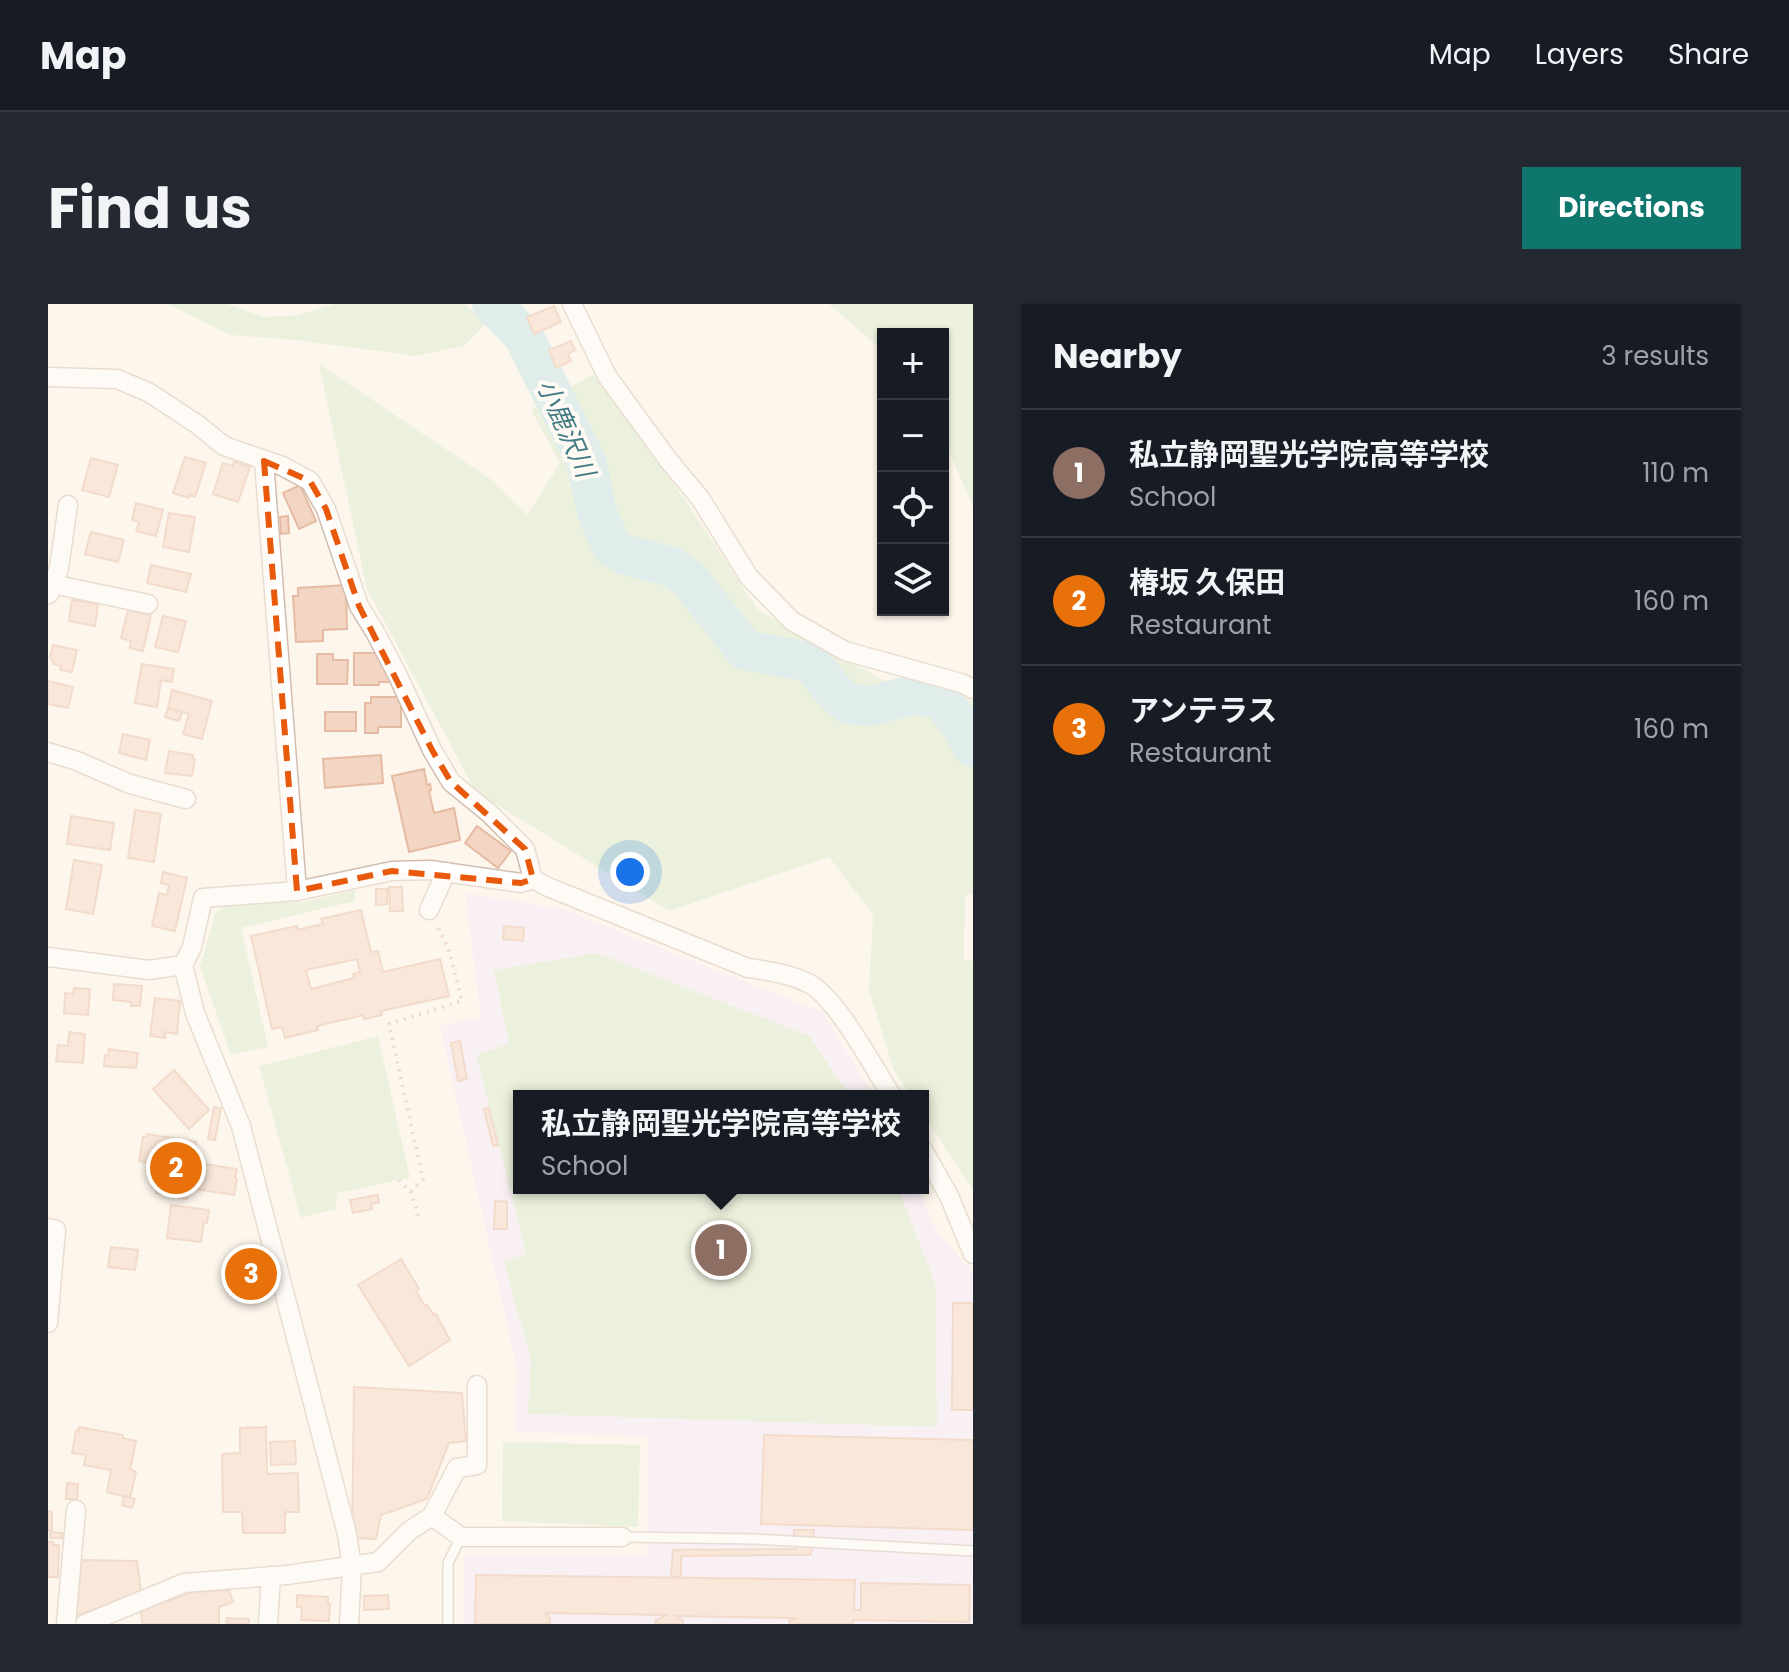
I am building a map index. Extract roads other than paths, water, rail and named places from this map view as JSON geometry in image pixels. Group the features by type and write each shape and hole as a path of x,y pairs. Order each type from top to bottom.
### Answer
{"street":[{"path":"572,304 607,376 700,498 749,577 792,621 845,651 973,689"},
{"path":"48,377 117,379 148,392 224,446 282,466 310,481 326,509 359,606 398,676 432,750 451,782 489,813 525,849 533,879"},
{"path":"264,461 297,891"},
{"path":"68,505 59,568 50,590 148,604"},
{"path":"48,752 130,784 186,799"},
{"path":"349,1624 352,1567 347,1534 241,1126 195,1013 183,965 192,947 203,898 297,891 392,871 430,870 521,883 533,879 748,968 778,972 811,985 837,1009 888,1090"},
{"path":"429,910 446,872"},
{"path":"48,957 149,970 183,965"},
{"path":"929,1161 949,1196 973,1254"},
{"path":"48,1228 56,1230 48,1323"},
{"path":"85,1624 184,1583 271,1576 378,1562 409,1531 432,1516 457,1468 477,1465 477,1385"},
{"path":"66,1624 76,1510"},
{"path":"432,1516 461,1537 622,1537"},
{"path":"268,1624 271,1576"}],"lane":[{"path":"448,1624 448,1563 461,1537"},
{"path":"622,1537 755,1539 973,1551"}],"waterway":[{"name":"小鹿沢川","path":"492,304 523,335 587,463 597,513 612,547 625,555 672,567 689,579 745,650 810,662 848,704 871,706 911,695 940,698 973,747"}],"place":[{"name":"椿坂 久保田","path":"176,1168"},
{"name":"私立静岡聖光学院高等学校","path":"721,1250"},
{"name":"アンテラス","path":"251,1274"}]}
